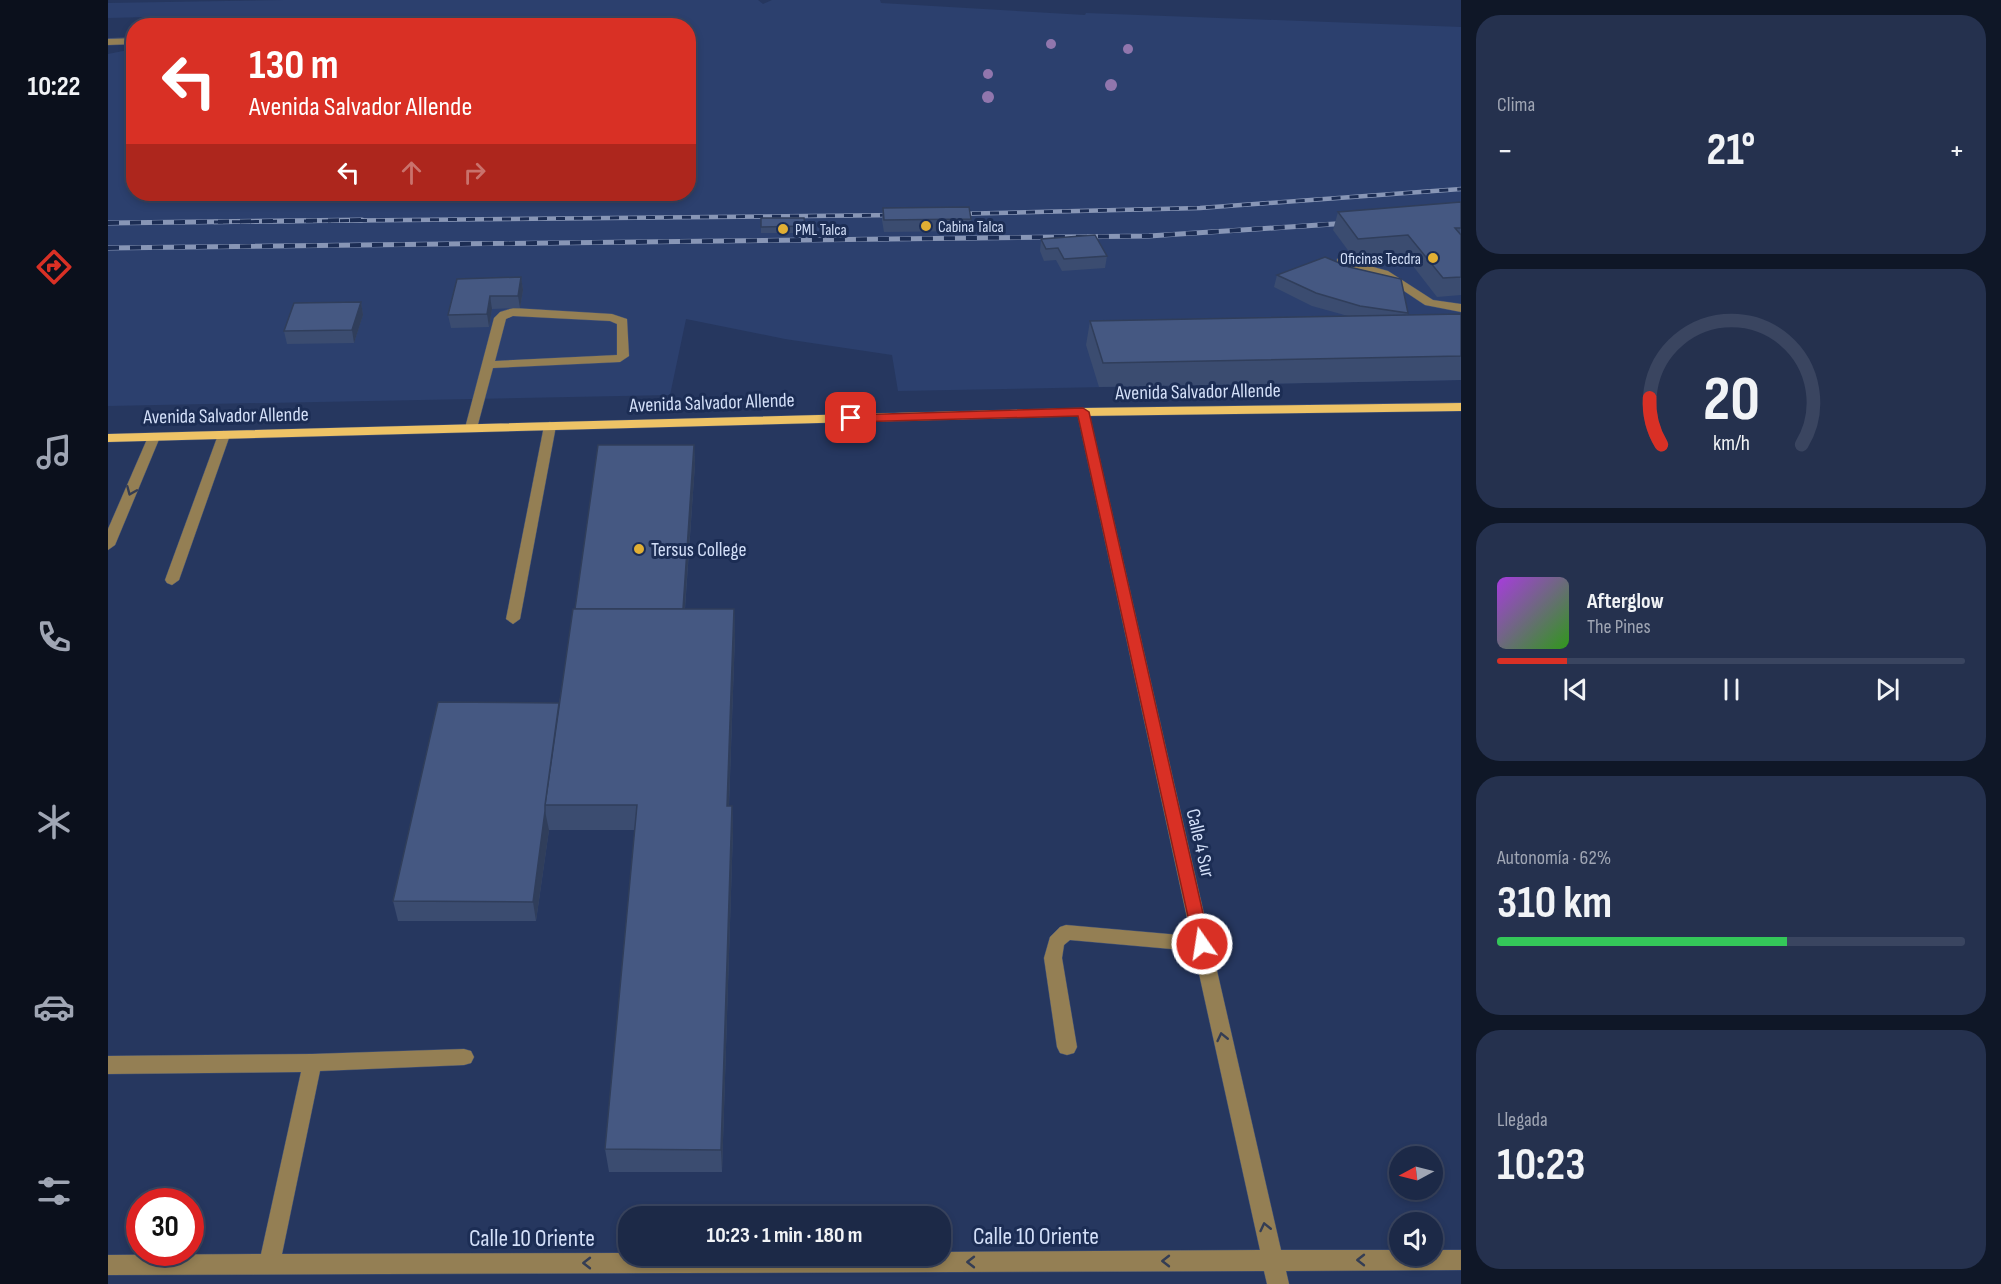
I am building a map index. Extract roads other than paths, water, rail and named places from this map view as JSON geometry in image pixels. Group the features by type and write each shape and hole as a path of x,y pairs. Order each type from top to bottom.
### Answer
{"main road":[{"name":"Avenida Salvador Allende","path":"108,438 1083,412 1461,407"}],"street":[{"path":"108,42 126,41"},
{"path":"1341,261 1390,275 1421,300 1447,308 1461,308"},
{"path":"471,428 486,365 504,314 513,312 612,318 623,322 623,356 620,358 486,365"},
{"name":"Calle 4 Sur","path":"1083,412 1278,1284"},
{"path":"513,619 550,426"},
{"path":"172,580 224,435"},
{"path":"108,544 154,437"},
{"path":"1067,1047 1053,958 1056,942 1066,932 1202,944"},
{"path":"108,1065 312,1063 464,1057"},
{"path":"269,1264 312,1063"},
{"name":"Calle 10 Oriente","path":"108,1265 1461,1260"}],"railway":[{"path":"954,214 1200,208 1461,189"},
{"path":"214,222 900,215"},
{"path":"108,223 362,220"},
{"path":"108,248 1149,236 1349,223"}],"place":[{"name":"Cabina Talca","path":"926,226"},
{"name":"PML Talca","path":"783,229"},
{"name":"Oficinas Tecdra","path":"1433,258"},
{"name":"Tersus College","path":"639,549"}]}
